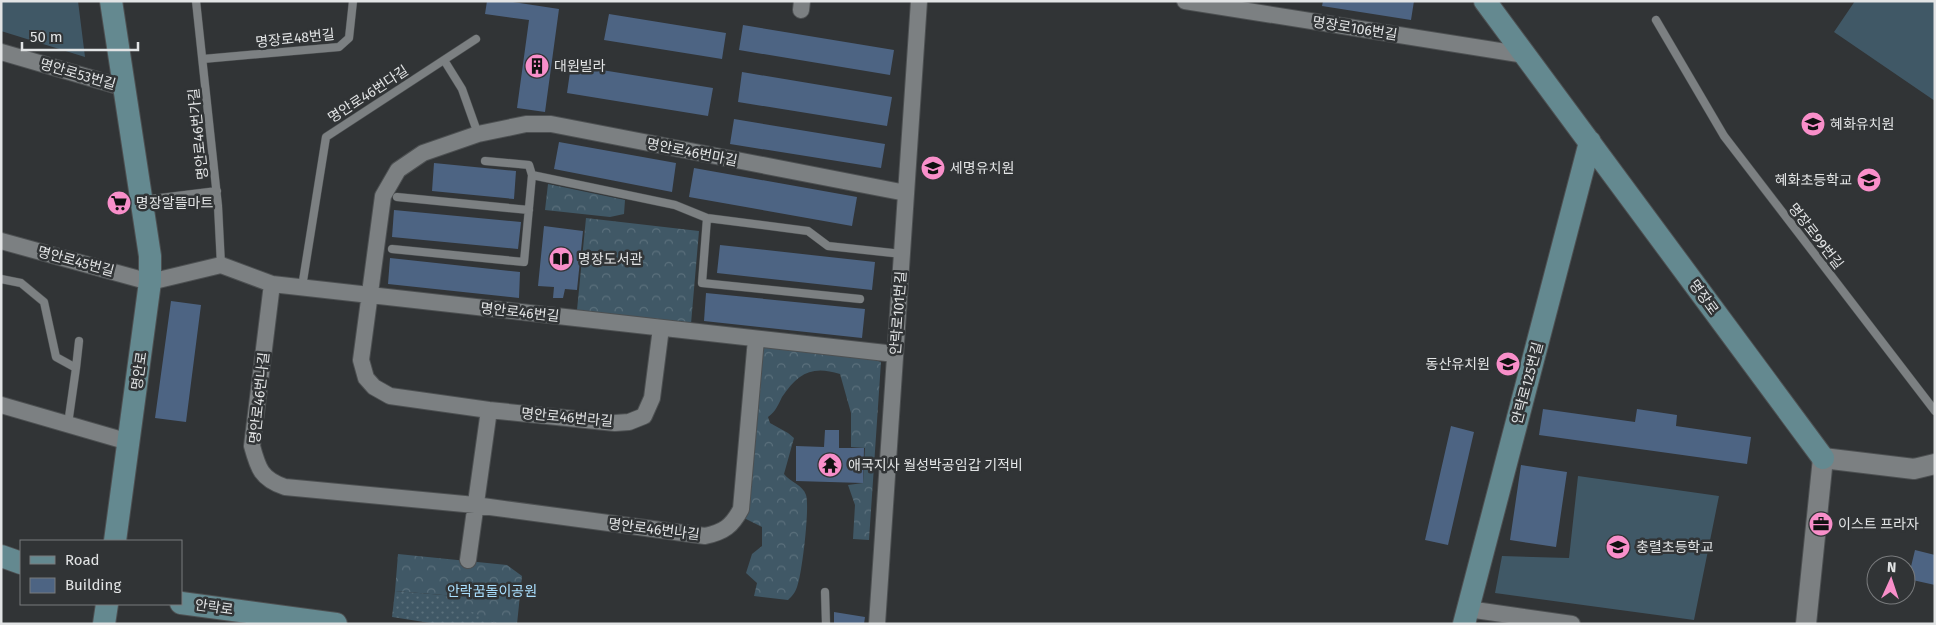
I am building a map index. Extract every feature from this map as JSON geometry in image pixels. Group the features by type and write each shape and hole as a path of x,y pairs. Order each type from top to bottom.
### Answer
{"main road":[{"name":"명안로","path":"111,1 150,256 150,282 115,540"},
{"name":"명장로","path":"1485,1 1823,458"},
{"name":"안락로125번길","path":"1466,616 1590,142"},
{"path":"1,556 20,563"},
{"name":"안락로","path":"182,602 336,624"},
{"path":"104,624 107,605"}],"street":[{"name":"안락로101번길","path":"877,624 919,1"},
{"name":"명장로106번길","path":"1185,1 1525,55"},
{"name":"명안로53번길","path":"1,52 125,88"},
{"name":"명안로46번마길","path":"370,295 383,196 398,170 423,153 478,134 526,124 551,124 906,193"},
{"name":"명안로45번길","path":"1,241 150,282"},
{"name":"명안로46번길","path":"221,265 272,284 895,354"},
{"path":"150,282 221,265"},
{"name":"명안로46번나길","path":"272,284 252,446 258,470 274,483 285,486 475,505 705,536 721,533 733,524 741,509 756,338"},
{"name":"명안로46번라길","path":"370,295 361,360 366,378 374,387 390,396 488,410 615,423 629,422 644,416 652,398 662,328"},
{"path":"1,405 129,442"},
{"path":"468,560 488,410"},
{"path":"1806,624 1823,458 1914,469 1935,464"},
{"path":"1466,616 1572,624"}],"lane":[{"name":"명안로46번가길","path":"196,1 217,191 221,265"},
{"name":"명장로48번길","path":"203,59 339,48 349,38 353,1"},
{"name":"명장로99번길","path":"1656,20 1724,136 1935,411"},
{"name":"명안로46번다길","path":"302,287 326,136 476,39"},
{"path":"444,60 462,89 478,134"},
{"path":"392,249 524,262 532,175 529,165 485,161"},
{"path":"532,175 675,205 707,218 808,231 828,246 902,254"},
{"path":"141,200 217,191"},
{"path":"397,197 529,210"},
{"path":"707,218 702,283 860,299"},
{"path":"1,279 21,283 44,302 56,357 76,368"},
{"path":"68,424 79,341"},
{"path":"825,592 826,624"}],"green space":[{"path":"1,1 78,1 85,57 1,31"},
{"path":"1855,1 1935,1 1935,101 1834,32"},
{"path":"548,184 625,200 624,214 610,217 545,210"},
{"path":"586,218 699,231 691,324 577,310"},
{"path":"758,342 864,356 881,362 869,540 853,539 855,505 848,485 863,483 865,448 851,447 851,413 840,374 821,370 806,373 794,382 768,417 770,423 794,438 784,474 802,489 806,495 807,502 805,541 799,580 795,591 788,600 754,596 757,583 746,573 752,554 762,546 762,527 744,518"},
{"path":"1578,476 1719,496 1694,620 1495,593 1502,556 1569,558"},
{"name":"안락꿈돌이공원","path":"398,554 507,565 522,576 517,624 497,624 460,606 455,596 395,591"},
{"path":"395,591 455,596 479,614 497,624 437,624 392,617"}],"building":[{"name":"대원빌라","path":"487,1 506,1 559,9 545,112 517,108 529,20 485,14"},
{"path":"1323,1 1414,1 1411,20 1322,6"},
{"path":"609,14 726,33 722,59 604,40"},
{"path":"743,25 894,50 890,75 739,50"},
{"path":"571,65 713,88 708,116 567,93"},
{"path":"742,72 892,97 887,126 738,102"},
{"path":"734,119 885,144 881,168 730,144"},
{"path":"559,142 676,163 672,192 554,169"},
{"path":"434,163 516,171 514,199 432,191"},
{"path":"694,168 857,197 852,226 689,197"},
{"path":"394,210 521,222 518,249 392,237"},
{"name":"명장도서관","path":"544,226 583,231 577,290 565,289 563,298 553,298 554,287 538,286"},
{"path":"720,245 875,262 872,290 717,273"},
{"path":"390,258 520,272 519,298 388,284"},
{"path":"706,293 865,309 862,338 704,321"},
{"path":"171,301 201,305 186,422 155,418"},
{"path":"1543,409 1635,422 1637,409 1677,415 1676,426 1751,437 1747,464 1539,435"},
{"path":"1451,426 1474,432 1448,545 1425,540"},
{"name":"애국지사 월성박공임갑 기적비","path":"825,430 839,430 839,448 864,448 863,483 796,481 796,446 824,447"},
{"path":"1521,465 1567,472 1556,547 1510,540"},
{"path":"1915,550 1935,555 1935,585 1916,581 1916,555 1914,555"},
{"path":"834,612 865,617 864,624 834,624"}],"place":[{"name":"대원빌라","path":"537,66"},
{"name":"혜화유치원","path":"1813,124"},
{"name":"세명유치원","path":"933,168"},
{"name":"혜화초등학교","path":"1869,180"},
{"name":"명장알뜰마트","path":"119,203"},
{"name":"명장도서관","path":"561,259"},
{"name":"동산유치원","path":"1508,364"},
{"name":"애국지사 월성박공임갑 기적비","path":"830,465"},
{"name":"이스트 프라자","path":"1821,524"},
{"name":"충렬초등학교","path":"1618,547"}]}
